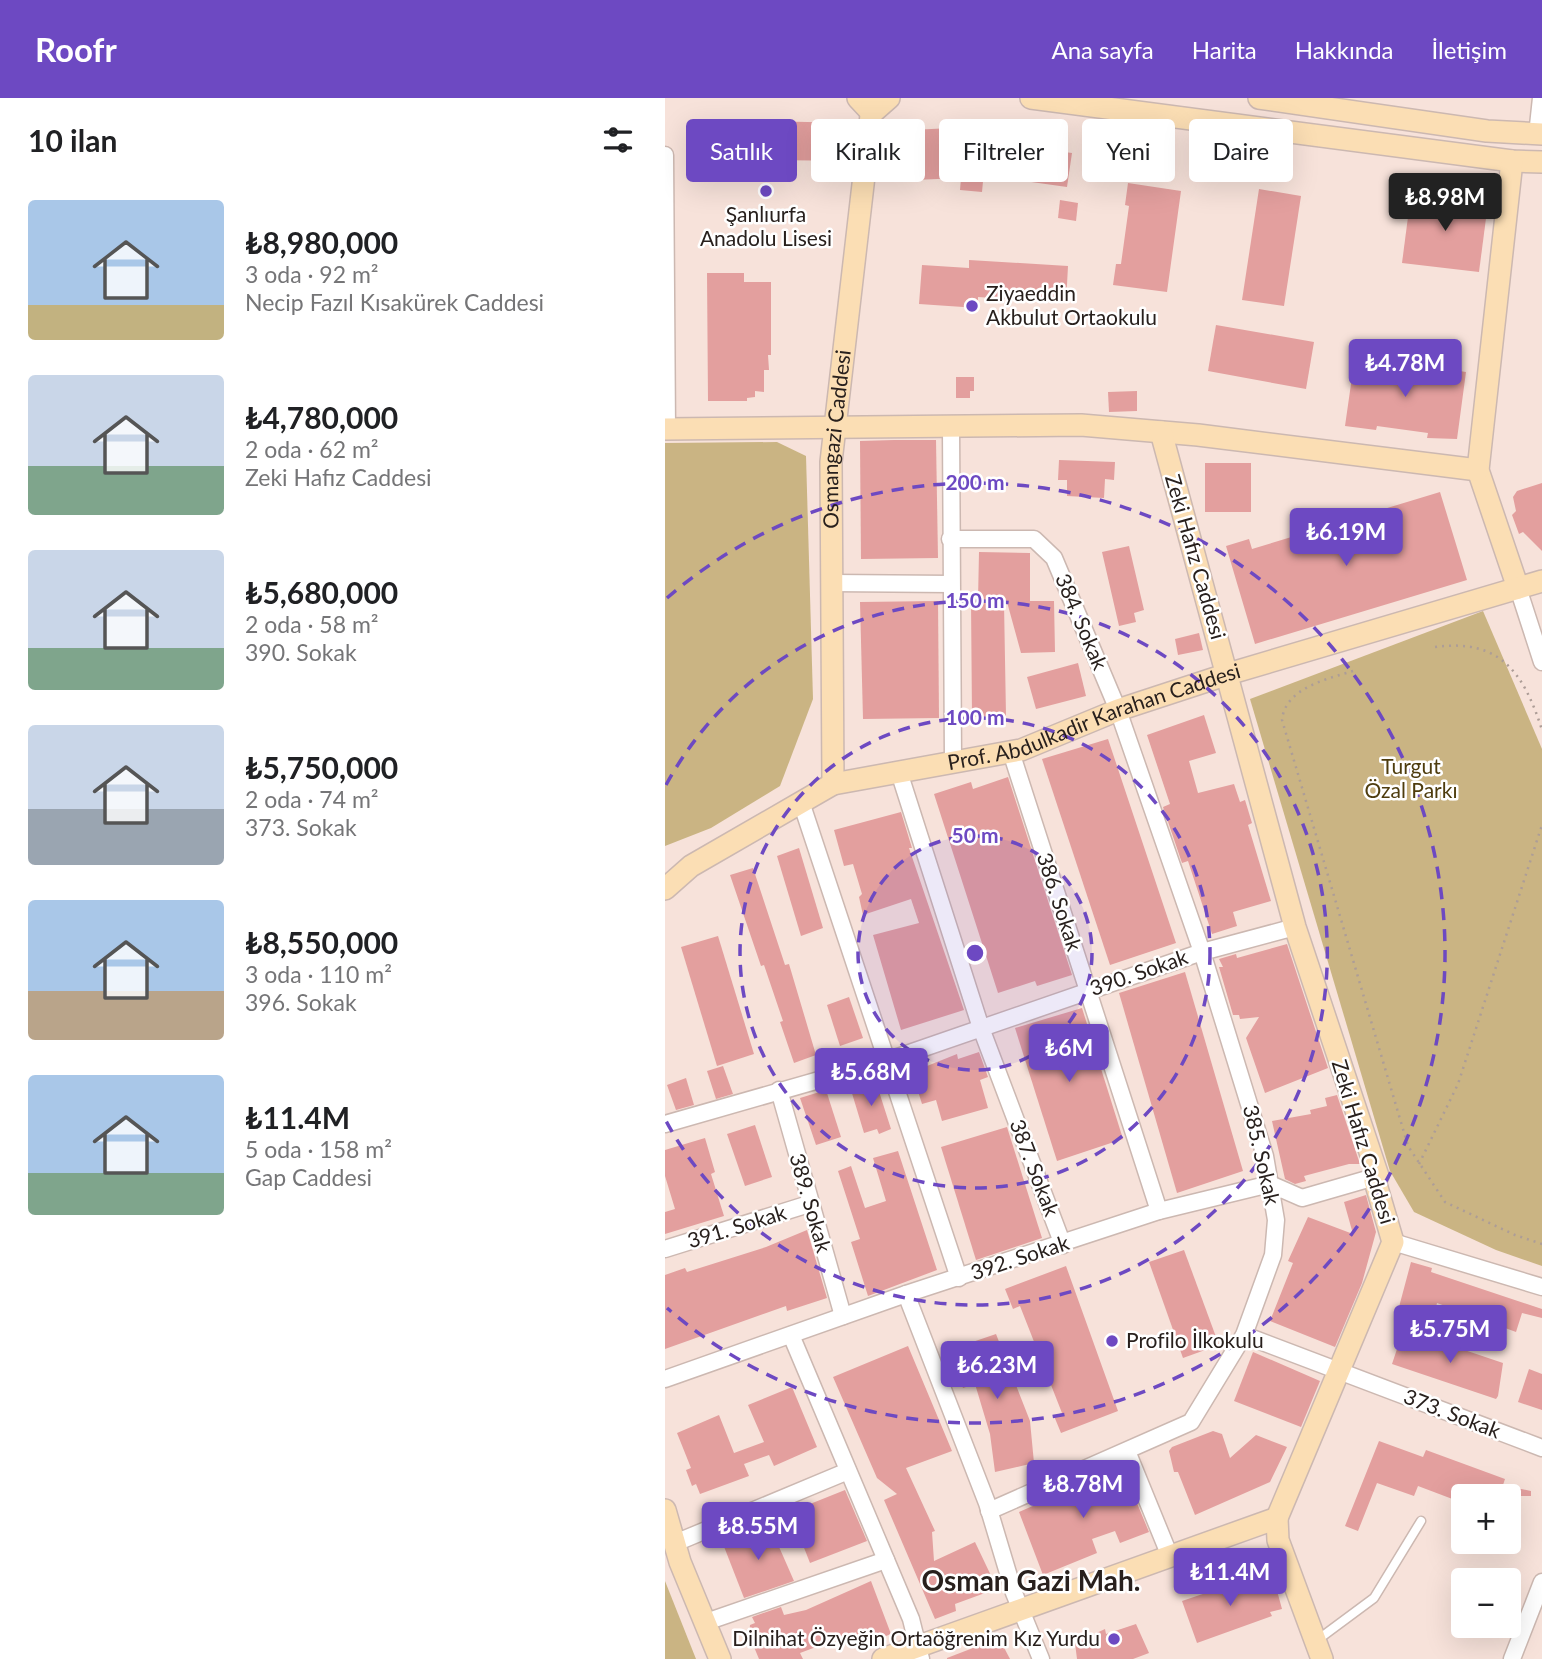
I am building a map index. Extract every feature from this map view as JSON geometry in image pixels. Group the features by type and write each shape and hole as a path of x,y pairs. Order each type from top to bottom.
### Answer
{"street":[{"path":"868,103 889,98"},
{"path":"1031,98 1512,161 1542,162"},
{"path":"1259,98 1487,131 1540,134 1541,98"},
{"name":"Osmangazi Caddesi","path":"833,784 831,462 868,103"},
{"path":"665,155 666,429 1081,425 1478,470"},
{"path":"1512,161 1478,470 1542,662"},
{"path":"951,427 953,762"},
{"name":"Zeki Hafız Caddesi","path":"1161,432 1295,928 1378,1176 1375,1181 1393,1242 1336,1370 1277,1518"},
{"name":"384. Sokak","path":"950,538 1034,539 1054,558 1118,710"},
{"name":"Prof. Abdulkadir Karahan Caddesi","path":"665,889 691,866 802,805 833,784 1011,752 1118,710 1228,674 1542,581"},
{"path":"832,583 951,584"},
{"name":"385. Sokak","path":"989,1511 1191,1422 1244,1335 1273,1255 1276,1220 1265,1156 1202,952 1118,710"},
{"name":"386. Sokak","path":"1011,752 1159,1211"},
{"name":"387. Sokak","path":"899,772 981,1028 1063,1245"},
{"path":"802,805 889,1060 959,1278"},
{"name":"390. Sokak","path":"665,1124 889,1060 1202,952 1295,928"},
{"name":"389. Sokak","path":"779,1090 809,1204 843,1316"},
{"path":"1270,1184 1302,1198 1378,1176"},
{"name":"392. Sokak","path":"665,1379 906,1294 1063,1245 1159,1211 1270,1184"},
{"name":"391. Sokak","path":"665,1249 809,1204"},
{"path":"1393,1242 1542,1287"},
{"path":"906,1294 989,1511 1020,1608 1041,1659"},
{"path":"791,1335 911,1619 920,1654"},
{"name":"373. Sokak","path":"1244,1335 1542,1448"},
{"path":"1127,1451 1169,1554"},
{"path":"675,1543 848,1471"},
{"path":"665,1510 720,1659"},
{"path":"883,1659 920,1654 1020,1608 1277,1518 1278,1540 1319,1650"},
{"path":"706,1622 886,1560"},
{"path":"1512,1659 1541,1587"}],"lane":[{"path":"1319,1650 1374,1598 1421,1521"}],"path":[{"path":"1435,647 1456,644 1480,648 1513,669 1532,698 1542,730"},
{"path":"1353,671 1315,683 1293,698 1283,709 1282,720 1408,1146 1445,1202 1515,1235 1542,1244"},
{"path":"1419,1165 1458,1084 1542,825"}],"green space":[{"path":"777,442 806,456 813,699 780,786 711,828 665,846 665,443"},
{"name":"Turgut Özal Parkı","path":"1483,611 1542,749 1542,1266 1496,1250 1414,1212 1390,1171 1250,699"},
{"path":"665,1581 696,1659 665,1659"}],"building":[{"path":"797,122 811,122 811,160 797,160"},
{"path":"925,129 939,129 939,179 925,180"},
{"path":"1068,152 1072,153 1068,180"},
{"path":"961,182 983,182 982,192 960,190"},
{"path":"1031,182 1068,182 1067,187"},
{"path":"1128,183 1181,191 1167,292 1113,285 1116,264 1121,264 1129,206 1125,205"},
{"path":"1259,189 1301,196 1284,306 1242,300"},
{"path":"1411,194 1488,203 1479,272 1402,263"},
{"path":"1060,200 1078,203 1076,221 1058,218"},
{"path":"969,260 1068,266 1066,303 978,297 978,308 919,304 922,265 969,268"},
{"path":"707,273 744,273 744,282 771,282 769,370 764,370 764,392 755,391 755,397 747,398 747,401 708,401"},
{"path":"1216,325 1314,342 1306,389 1208,371"},
{"path":"1355,356 1390,360 1389,371 1433,377 1434,367 1466,372 1457,439 1427,438 1428,433 1377,426 1376,430 1345,426"},
{"path":"956,377 974,377 974,391 970,391 970,398 956,398"},
{"path":"1137,391 1137,411 1109,412 1108,392"},
{"path":"936,440 938,558 861,559 860,441"},
{"path":"1059,460 1115,462 1114,480 1105,479 1104,498 1067,496 1067,480 1058,480"},
{"path":"1205,463 1251,463 1251,512 1205,512"},
{"path":"1542,483 1542,551 1523,532 1519,534 1512,515 1516,511 1513,497 1517,491"},
{"path":"1440,492 1467,580 1255,644 1226,546 1249,539 1252,549"},
{"path":"1129,546 1144,610 1134,613 1136,622 1119,626 1102,552"},
{"path":"979,552 1030,553 1030,601 1054,601 1055,652 1021,653 1007,602 1004,603 1006,716 972,717 971,601 978,600"},
{"path":"938,601 939,718 863,719 860,602"},
{"path":"1199,633 1203,650 1178,655 1175,639"},
{"path":"1078,663 1086,696 1036,709 1027,677"},
{"path":"1204,715 1216,753 1189,761 1198,793 1234,784 1240,802 1245,800 1252,823 1248,825 1271,901 1233,912 1237,926 1212,934 1188,861 1182,863 1163,807 1170,804 1147,735"},
{"path":"1108,739 1176,943 1110,965 1042,759"},
{"path":"1008,777 1072,975 1037,986 1035,981 998,993 934,794 971,782 973,789"},
{"path":"901,812 912,848 909,848 964,1010 901,1030 873,935 919,923 911,899 863,915 859,897 862,894 853,864 844,866 834,830"},
{"path":"799,848 823,928 801,936 777,856"},
{"path":"753,868 785,965 789,964 816,1055 794,1063 764,965 761,966 730,875"},
{"path":"718,936 754,1054 717,1066 681,947"},
{"path":"1287,944 1328,1068 1265,1093 1246,1038 1259,1017 1240,1019 1239,1015 1233,1015 1219,959 1236,954 1237,958"},
{"path":"1185,972 1243,1171 1177,1193 1119,993"},
{"path":"849,997 863,1038 840,1046 827,1005"},
{"path":"1082,1008 1123,1139 1057,1161 1015,1028"},
{"path":"979,1052 988,1077 980,1080 988,1108 942,1121 936,1100 922,1104 912,1072 957,1054 958,1059"},
{"path":"723,1066 733,1094 716,1099 707,1071"},
{"path":"686,1078 694,1105 676,1110 667,1085"},
{"path":"875,1079 891,1129 879,1134 877,1129 864,1133 851,1090 862,1088 861,1082"},
{"path":"826,1090 841,1137 816,1145 800,1098"},
{"path":"1337,1095 1360,1164 1349,1164 1304,1176 1306,1181 1295,1184 1285,1179 1272,1121 1311,1114 1310,1110 1327,1106 1325,1098"},
{"path":"755,1125 772,1177 745,1186 727,1134"},
{"path":"1007,1127 1042,1238 976,1260 941,1147"},
{"path":"705,1138 715,1172 711,1174 724,1216 665,1234 665,1212 675,1209 665,1176 665,1150"},
{"path":"898,1151 937,1270 868,1296 851,1242 860,1239 838,1171 851,1166 865,1208 886,1201 873,1158"},
{"path":"1366,1195 1376,1232 1362,1283 1335,1347 1270,1321 1293,1263 1288,1261 1308,1217 1353,1234 1344,1202"},
{"path":"807,1230 827,1298 787,1311 786,1306 665,1349 665,1275 685,1268 687,1272 766,1247"},
{"path":"1184,1250 1219,1345 1183,1358 1149,1262"},
{"path":"1411,1262 1432,1268 1431,1272 1542,1309 1542,1318 1522,1313 1516,1332 1437,1303 1434,1316 1399,1307"},
{"path":"1066,1266 1118,1411 1061,1433 1054,1416 1062,1413 1020,1306 1013,1309 1005,1289"},
{"path":"1408,1331 1503,1363 1496,1399 1392,1364 1399,1343 1403,1345"},
{"path":"996,1334 1030,1421 1034,1463 995,1472 990,1434 975,1384 963,1388 949,1350"},
{"path":"908,1346 952,1451 906,1468 935,1531 932,1532 934,1561 975,1542 995,1584 985,1593 955,1604 956,1611 935,1619 884,1500 897,1494 877,1478 833,1377"},
{"path":"1253,1352 1320,1381 1301,1427 1234,1401"},
{"path":"1529,1369 1542,1374 1542,1410 1518,1402"},
{"path":"792,1387 817,1447 774,1466 769,1455 744,1464 749,1476 700,1494 696,1484 692,1486 686,1470 691,1468 677,1433 719,1415 734,1453 764,1442 748,1405"},
{"path":"1213,1431 1222,1434 1230,1458 1256,1435 1287,1447 1270,1482 1195,1515 1178,1472 1174,1472 1169,1451 1172,1447"},
{"path":"1379,1441 1423,1457 1426,1450 1505,1479 1503,1484 1451,1484 1451,1498 1418,1486 1414,1496 1377,1483 1358,1531 1345,1526"},
{"path":"1122,1467 1149,1532 1120,1543 1115,1531 1092,1539 1097,1553 1043,1575 1019,1512"},
{"path":"1521,1489 1531,1491 1531,1496 1521,1496"},
{"path":"845,1490 867,1541 810,1563 790,1512"},
{"path":"769,1524 794,1581 744,1598 723,1544"},
{"path":"1259,1575 1264,1591 1276,1587 1282,1609 1270,1612 1272,1616 1197,1643 1182,1601"},
{"path":"871,1581 891,1634 861,1646 856,1632 800,1653 803,1659 759,1659 749,1635 750,1625 755,1623 752,1617 781,1607 784,1615 806,1610"},
{"name":"Dilnihat Özyeğin Ortaöğrenim Kız Yurdu","path":"1136,1624 1149,1653 1133,1659 1077,1659 1075,1643 1105,1629 1106,1634"},
{"path":"999,1638 1010,1659 947,1659 947,1658"}],"place":[{"name":"Şanlıurfa Anadolu Lisesi","path":"766,191"},
{"name":"Ziyaeddin Akbulut Ortaokulu","path":"972,306"},
{"name":"Profilo İlkokulu","path":"1112,1341"},
{"name":"Dilnihat Özyeğin Ortaöğrenim Kız Yurdu","path":"1114,1639"}],"district":[{"name":"Osman Gazi Mah.","path":"1031,1581"}]}
